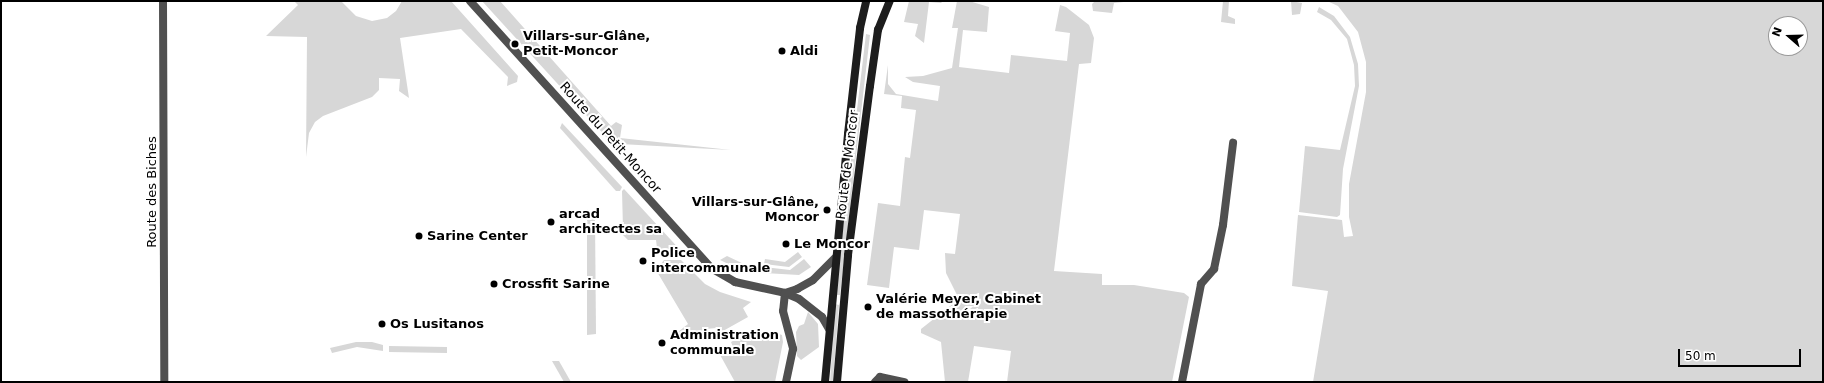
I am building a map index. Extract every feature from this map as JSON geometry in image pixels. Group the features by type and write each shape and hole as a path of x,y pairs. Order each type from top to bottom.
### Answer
{"main road":[{"name":"Route de Moncor","path":"825,382 828,329 835,258 860,28 866,1"},
{"name":"Route de Moncor","path":"837,382 848,255 870,86 878,30 890,1"}],"street":[{"name":"Route des Biches","path":"163,1 164,382"},
{"name":"Route du Petit-Moncor","path":"470,1 711,268 735,282 785,293 808,305 822,316 828,329"},
{"path":"1182,382 1201,284 1214,269 1223,225 1233,143"},
{"path":"786,382 793,349 783,311 785,293 797,289 813,280 835,258"},
{"path":"875,382 880,377 904,382"}],"shaded area":[{"path":"294,1 341,1 356,16 372,21 387,18 396,11 402,1 451,1 518,76 517,82 507,86 508,77 461,29 400,38 409,98 399,91 400,79 379,78 379,90 372,97 323,116 315,122 309,133 306,157 307,37 266,36 298,5"},
{"path":"482,1 500,1 611,126 616,122 622,125 620,138 731,150 620,144 619,151"},
{"path":"909,1 943,1 941,3 929,2 924,43 915,36 918,24 904,22"},
{"path":"957,1 969,1 989,7 987,32 963,30 959,67 1009,73 1011,55 1067,61 1070,33 1055,31 1060,5 1066,7 1089,25 1094,38 1091,63 1079,64 1054,271 1102,274 1102,285 1134,285 1184,293 1189,297 1172,382 1007,382 1011,351 974,346 968,382 945,382 941,342 921,333 921,329 959,299 946,273 945,253 955,254 960,214 924,210 919,250 894,247 889,288 867,285 878,203 900,206 905,157 910,158 916,110 901,108 902,96 884,94 888,65 888,84 896,94 938,101 940,86 913,82 905,77 923,76 952,68 958,28 952,28"},
{"path":"1095,1 1133,1 1114,3 1112,13 1093,11 1092,4"},
{"path":"1223,1 1229,1 1228,16 1235,19 1235,24 1221,22"},
{"path":"1291,1 1302,3 1300,14 1292,15"},
{"path":"1327,1 1823,1 1823,382 1313,382 1328,291 1292,286 1298,215 1342,220 1344,237 1353,236 1349,217 1349,184 1366,92 1366,62 1358,32 1338,6"},
{"path":"1319,7 1334,16 1350,37 1358,64 1359,86 1343,169 1340,215 1337,217 1299,212 1305,146 1340,150 1355,86 1354,65 1347,39 1331,20 1317,12"},
{"path":"866,34 870,35 840,295 835,295"},
{"path":"562,123 622,187 620,191 616,191 560,128"},
{"path":"624,189 683,253 662,254 662,249 657,248 656,240 628,240 617,229 623,229 622,191"},
{"path":"587,209 595,217 596,334 587,335"},
{"path":"798,252 802,257 789,267 764,264 765,259 785,262"},
{"path":"727,256 746,265 760,267 760,272 741,270 720,260"},
{"path":"804,259 811,267 799,275 764,273 764,267 790,270"},
{"path":"664,260 681,260 705,284 720,292 751,302 743,308 748,317 723,331 716,328 706,329 684,339 678,332 688,324 656,270"},
{"path":"835,304 839,305 833,382 830,382"},
{"path":"808,312 818,324 819,347 801,360 797,356 796,332 799,326 804,324"},
{"path":"755,329 764,341 779,334 782,335 783,342 775,382 735,382 719,353 735,352 731,342"},
{"path":"356,342 372,342 383,345 383,351 357,347 332,353 330,348"},
{"path":"389,346 447,347 447,353 389,352"},
{"path":"552,361 559,361 571,382 564,382"}],"place":[{"name":"Villars-sur-Glâne, Petit-Moncor","path":"515,44"},
{"name":"Aldi","path":"782,51"},
{"name":"Villars-sur-Glâne, Moncor","path":"827,210"},
{"name":"arcad architectes sa","path":"551,222"},
{"name":"Sarine Center","path":"419,236"},
{"name":"Le Moncor","path":"786,244"},
{"name":"Police intercommunale","path":"643,261"},
{"name":"Crossfit Sarine","path":"494,284"},
{"name":"Valérie Meyer, Cabinet de massothérapie","path":"868,307"},
{"name":"Os Lusitanos","path":"382,324"},
{"name":"Administration communale","path":"662,343"}]}
